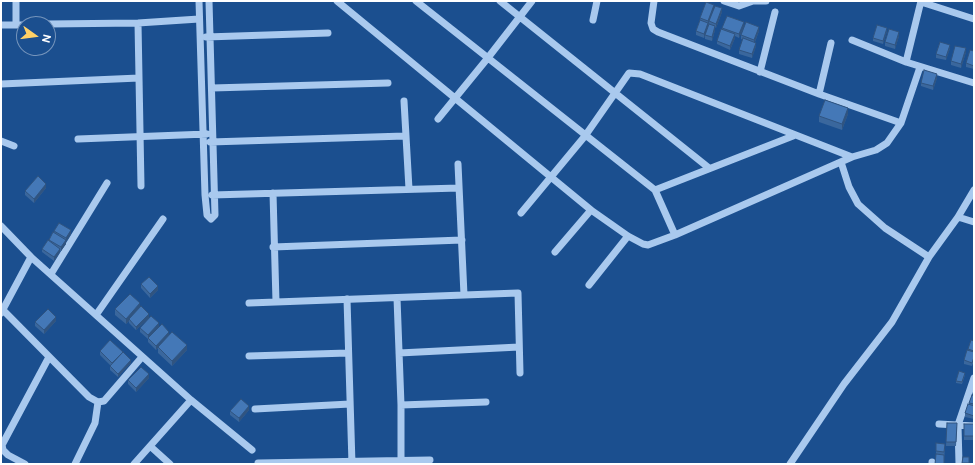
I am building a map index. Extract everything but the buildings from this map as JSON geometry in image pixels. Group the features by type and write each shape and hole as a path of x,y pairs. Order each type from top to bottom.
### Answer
{"street":[{"path":"16,1 16,16"},
{"path":"199,1 207,215 211,219 214,218 215,215 215,195 209,1"},
{"path":"416,1 487,59 655,190 675,235"},
{"path":"500,1 709,168"},
{"path":"438,119 532,1"},
{"path":"592,20 598,1"},
{"path":"654,1 651,23 655,31 760,72 901,123"},
{"path":"724,1 739,6 753,2 766,1"},
{"path":"339,2 552,176 591,210 628,236 648,245 675,235 852,157 876,150 887,143 901,123 920,67"},
{"path":"906,62 921,2 974,19"},
{"path":"760,72 775,12"},
{"path":"56,24 138,23 199,19"},
{"path":"138,23 141,186"},
{"path":"1,25 16,25"},
{"path":"200,38 210,36 328,32"},
{"path":"852,40 920,67 974,83"},
{"path":"819,94 831,43"},
{"path":"521,214 585,136 629,73 634,72 793,136 852,157"},
{"path":"1,84 139,78"},
{"path":"212,88 388,83"},
{"path":"404,101 409,189"},
{"path":"78,139 213,133"},
{"path":"204,143 405,136"},
{"path":"655,190 793,136"},
{"path":"1,141 14,146"},
{"path":"841,162 848,187 858,204 885,228 929,257"},
{"path":"458,164 464,295"},
{"path":"51,274 107,183"},
{"path":"206,196 459,188"},
{"path":"790,464 844,384 892,322 929,257 958,217 974,190"},
{"path":"273,193 273,247 276,302"},
{"path":"555,252 591,210"},
{"path":"958,217 974,222"},
{"path":"96,315 163,219"},
{"path":"1,226 31,257 142,357 191,400 252,450"},
{"path":"589,284 628,236"},
{"path":"273,247 462,240"},
{"path":"31,257 2,312 89,397 98,402 104,401 142,357"},
{"path":"249,303 518,293 520,373"},
{"path":"397,298 401,405 401,460"},
{"path":"347,299 352,462"},
{"path":"399,353 519,347"},
{"path":"249,356 348,353"},
{"path":"25,464 8,455 3,450 2,445 49,357"},
{"path":"959,464 958,425 974,378"},
{"path":"134,464 191,400"},
{"path":"75,464 95,423 98,402"},
{"path":"401,405 486,402"},
{"path":"255,409 350,404"},
{"path":"939,424 974,426"},
{"path":"150,446 170,464"},
{"path":"258,463 430,460"}]}
